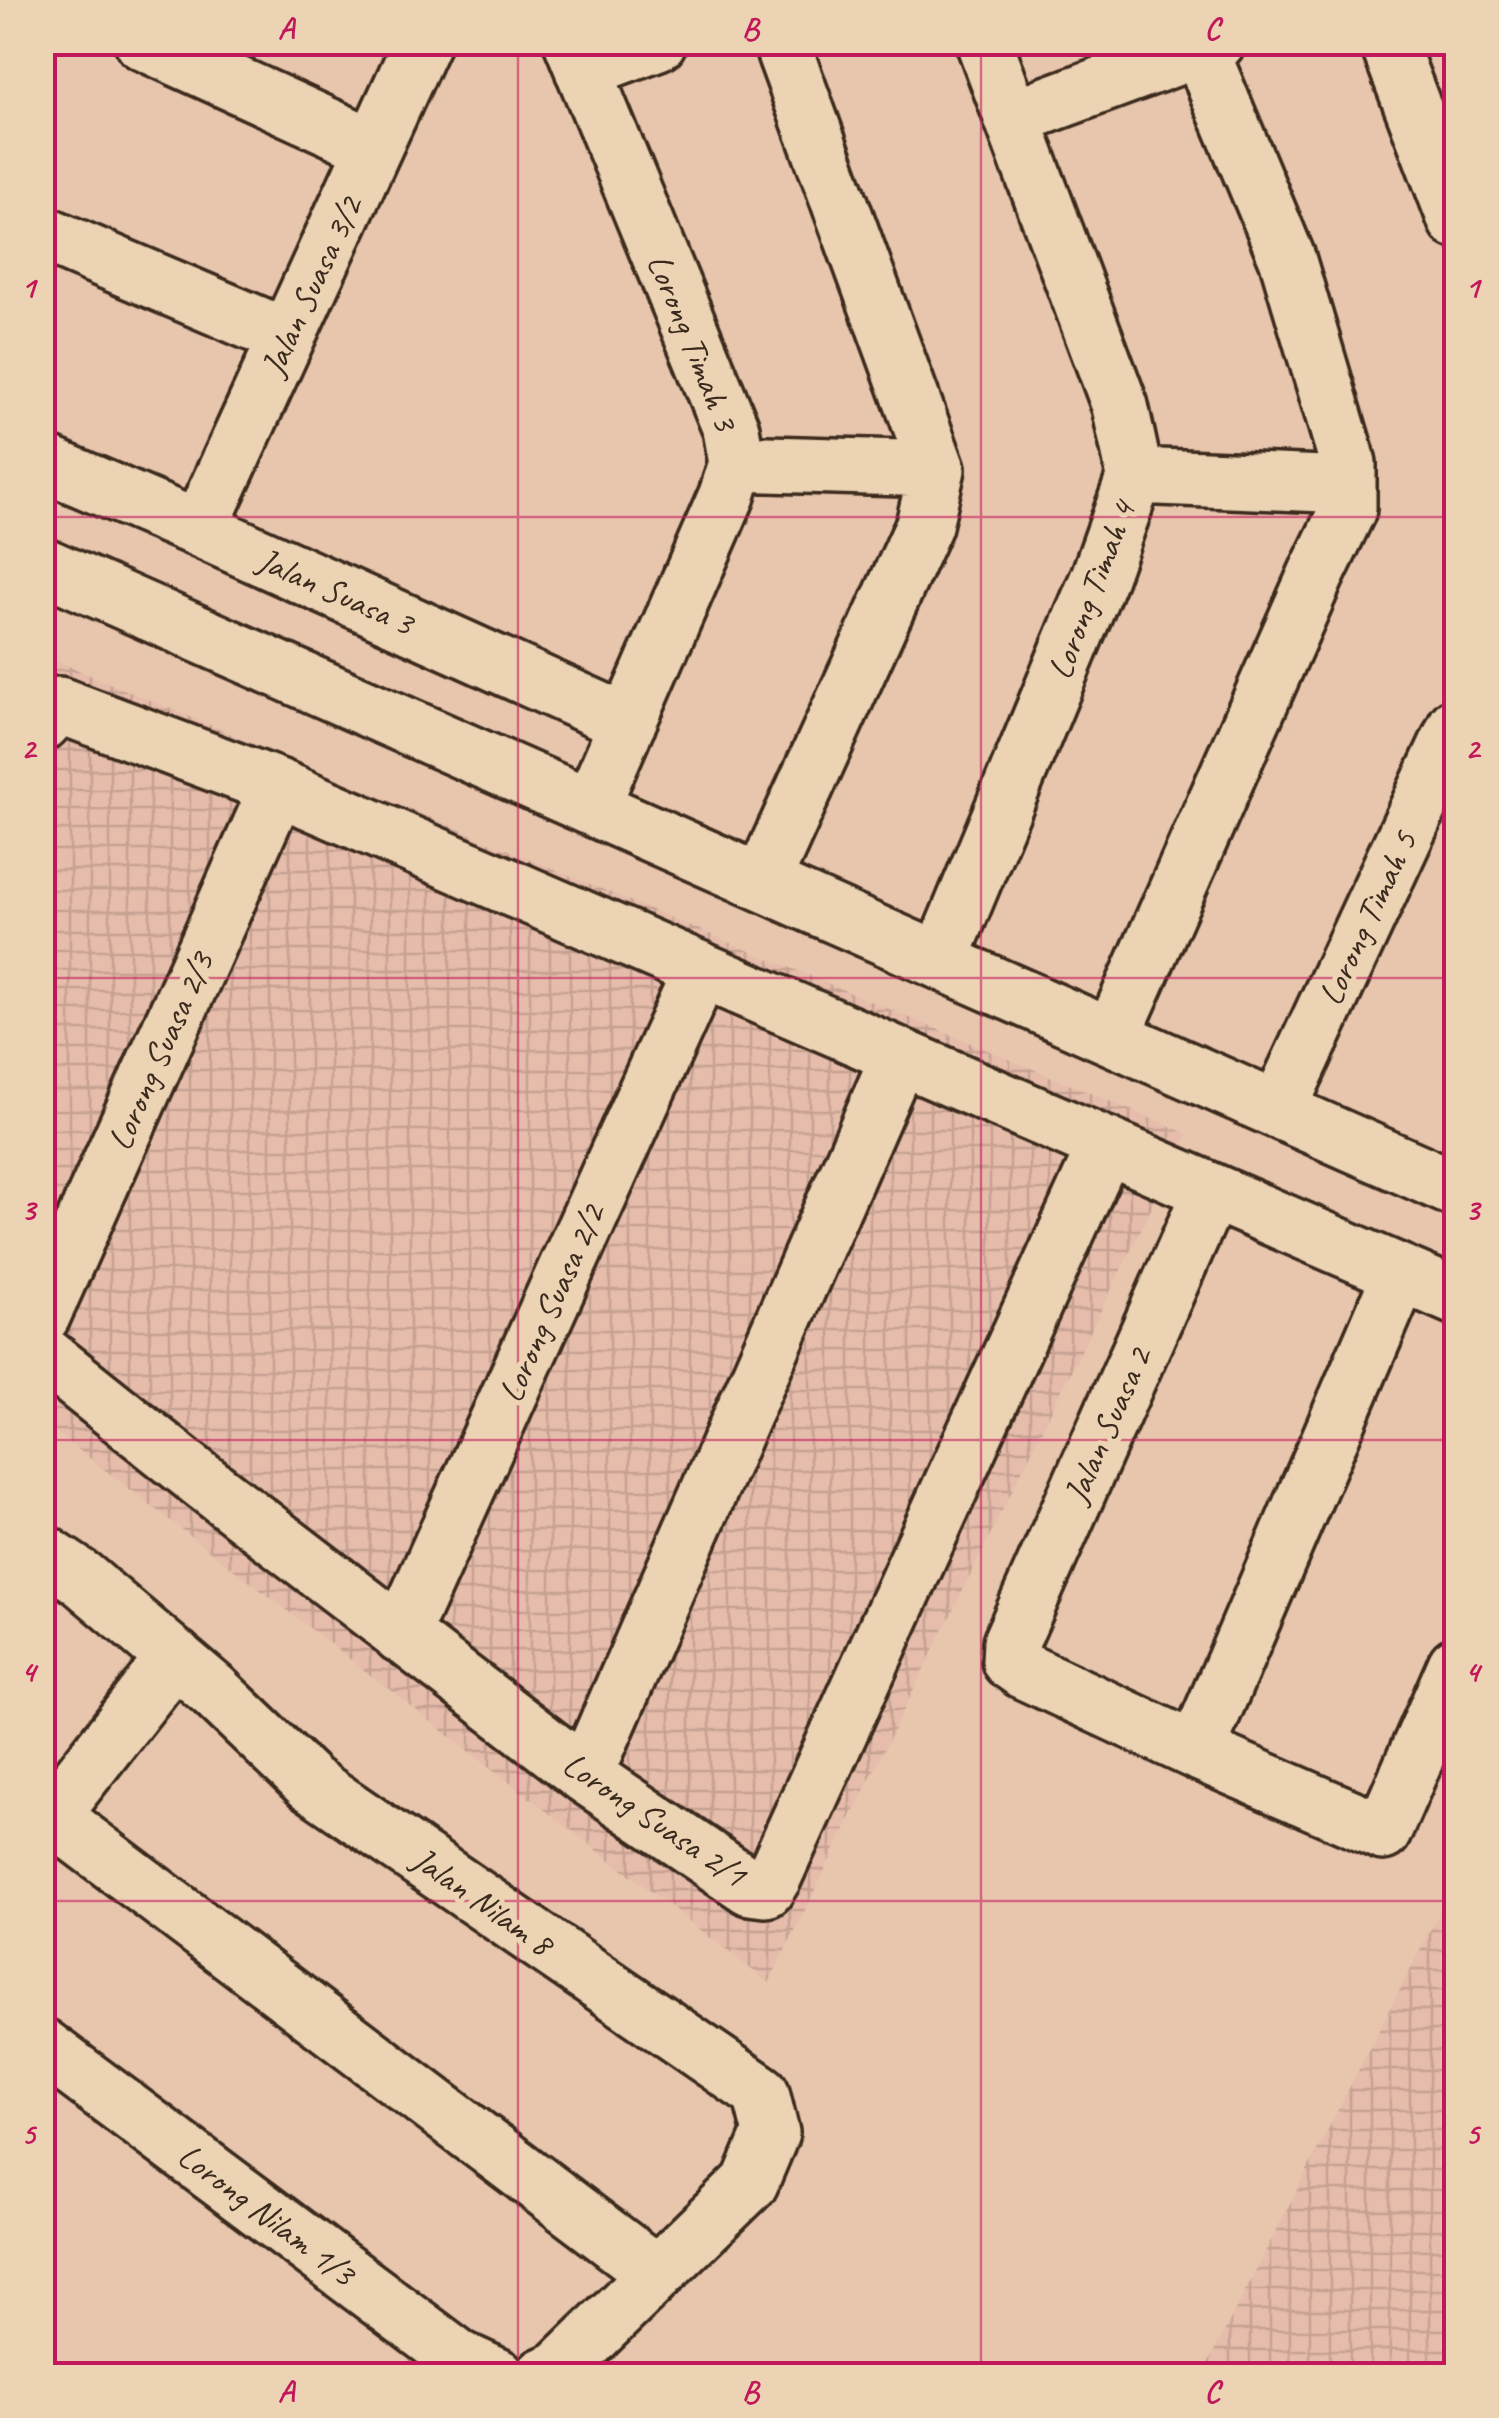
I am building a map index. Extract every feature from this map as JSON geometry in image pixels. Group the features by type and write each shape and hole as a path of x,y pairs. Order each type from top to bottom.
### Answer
{"street":[{"path":"142,42 374,147"},
{"name":"Jalan Suasa 3/2","path":"199,528 422,42"},
{"path":"578,56 658,42"},
{"path":"762,882 924,524 937,470 781,42"},
{"name":"Lorong Timah 4","path":"940,961 1099,577 1135,476 1120,406 984,42"},
{"path":"1388,42 1456,220"},
{"path":"1012,118 1204,45 1286,258 1348,463 1348,510 1316,574 1112,1037"},
{"name":"Lorong Timah 3","path":"578,56 730,429 738,463 591,807"},
{"path":"42,233 287,337"},
{"name":"Jalan Suasa 3","path":"42,462 199,528 628,723"},
{"path":"738,463 937,470"},
{"path":"1135,476 1348,485"},
{"path":"42,564 1456,1189"},
{"path":"42,723 60,706 278,787 1456,1297"},
{"name":"Lorong Timah 5","path":"1278,1110 1456,726"},
{"name":"Lorong Suasa 2/3","path":"42,1316 278,787"},
{"name":"Lorong Suasa 2/2","path":"401,1636 701,970"},
{"path":"585,1775 899,1056"},
{"name":"Lorong Suasa 2/1","path":"42,1353 401,1636 585,1775 750,1887 766,1888 1106,1145"},
{"name":"Jalan Suasa 2","path":"1196,1751 1024,1672 1010,1661 1011,1642 1212,1191"},
{"path":"1401,1273 1196,1751 1383,1832 1456,1664"},
{"name":"Jalan Nilam 8","path":"42,1552 81,1578 175,1658 310,1783 761,2093 771,2132 750,2183 657,2274"},
{"path":"175,1658 47,1822 657,2274 560,2369 543,2376"},
{"name":"Lorong Nilam 1/3","path":"42,2046 460,2359 497,2376"}],"shaded area":[{"path":"42,655 1188,1134 769,1983 43,1422"},
{"path":"1456,1880 1456,2375 1202,2375"}]}
